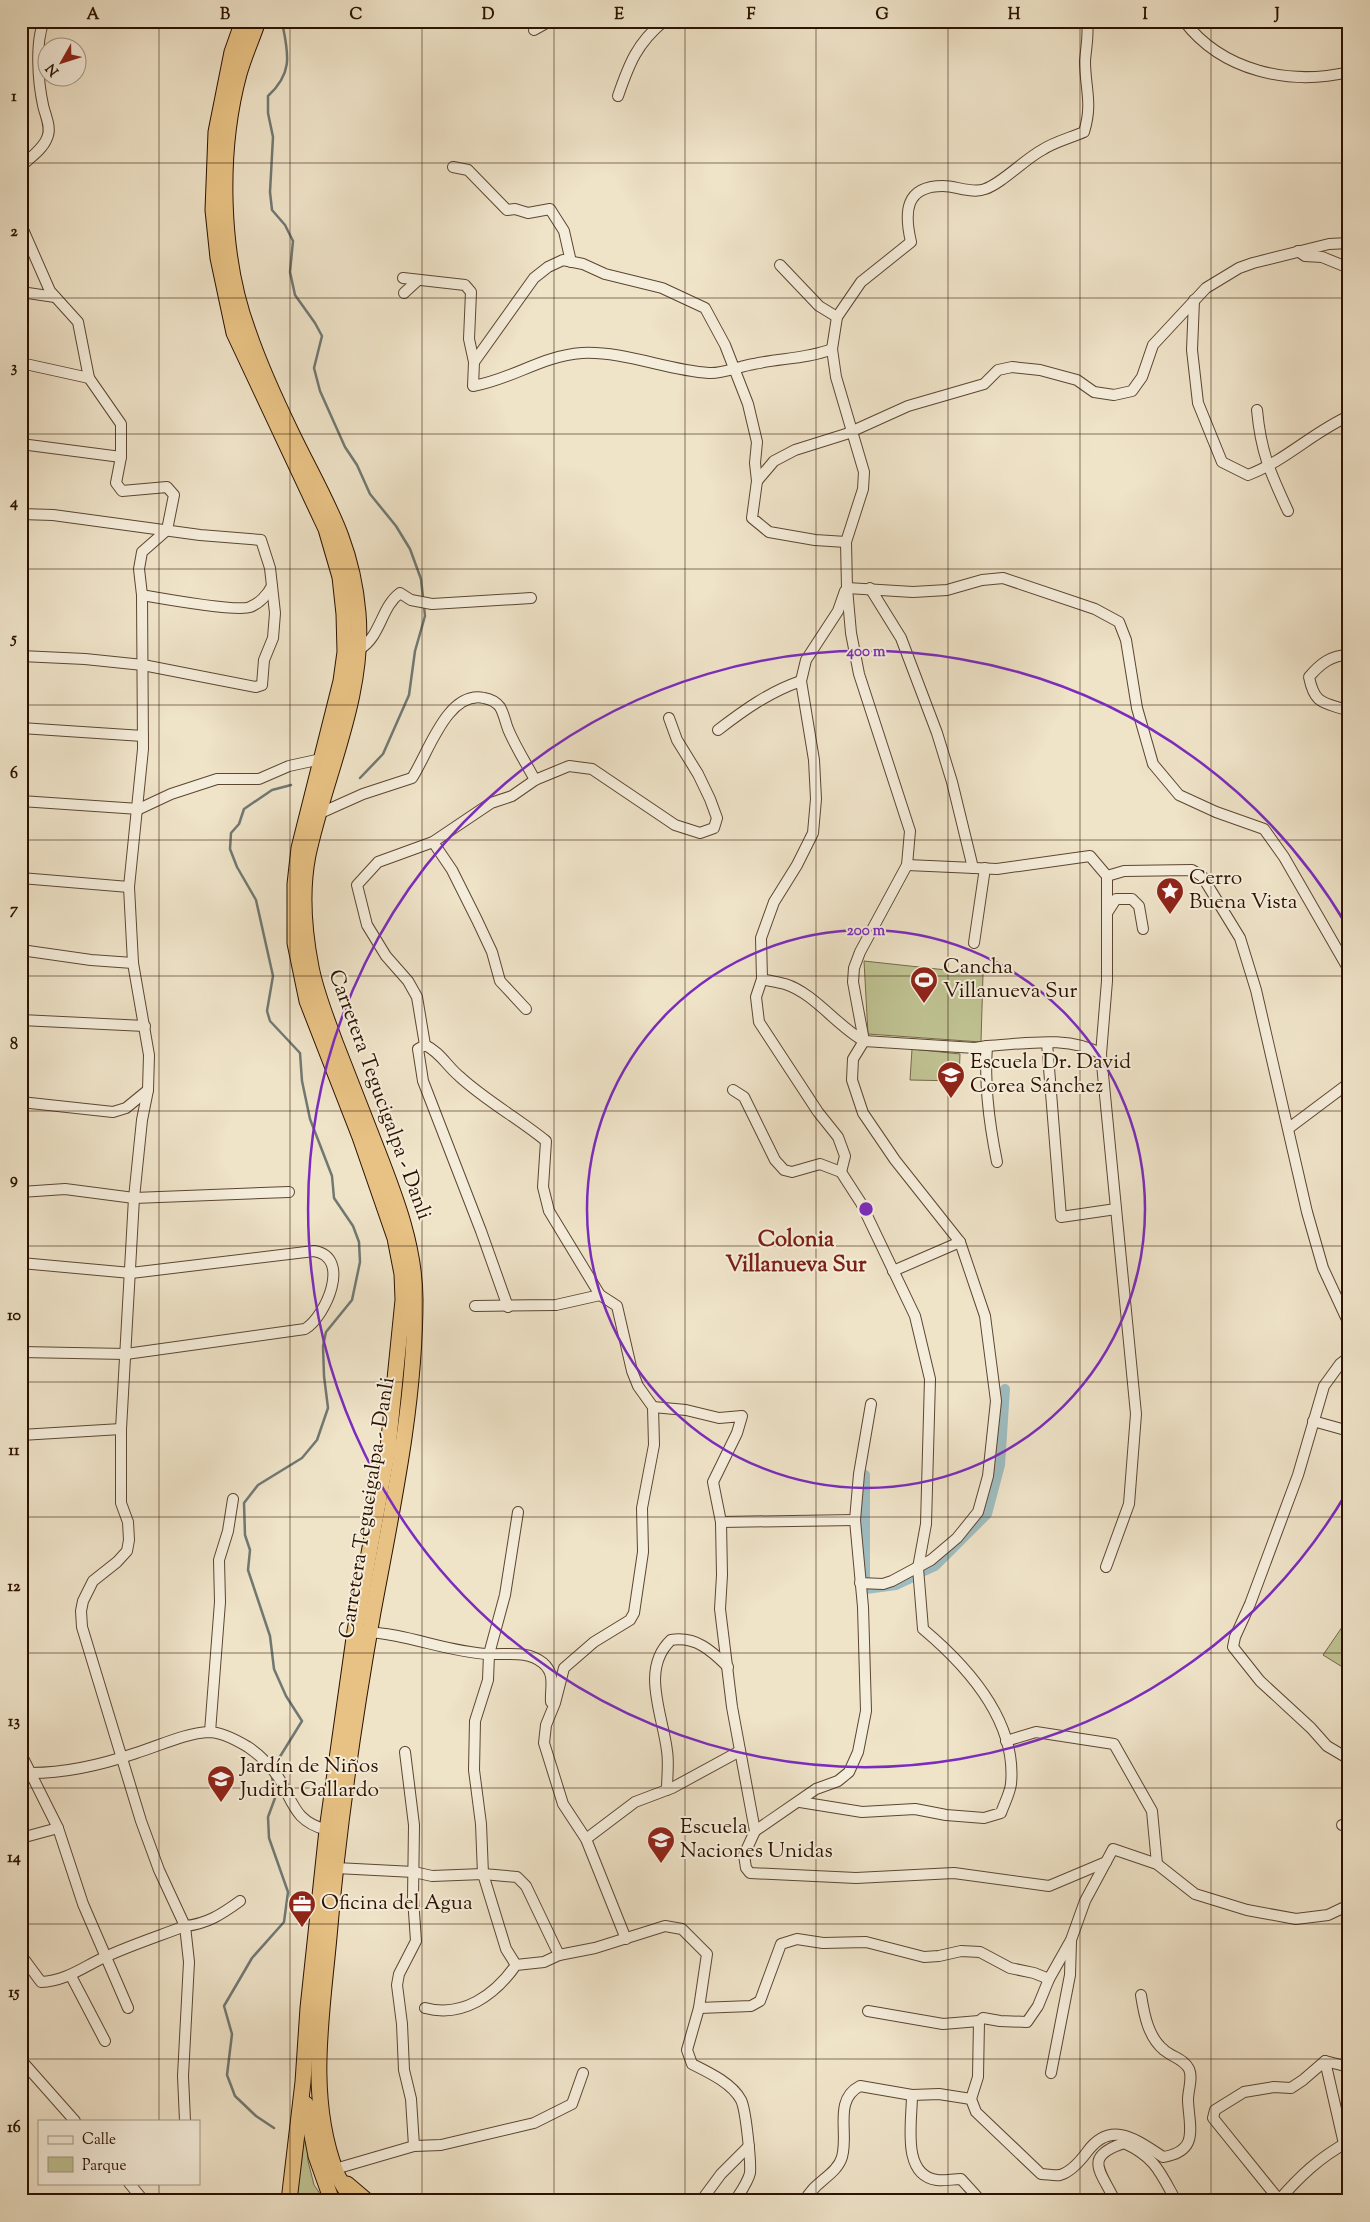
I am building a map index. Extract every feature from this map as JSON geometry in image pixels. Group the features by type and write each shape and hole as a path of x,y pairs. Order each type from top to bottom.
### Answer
{"highway":[{"name":"Carretera Tegucigalpa - Danli","path":"243,21 232,52 216,132 214,219 224,296 234,334 268,411 326,529 340,577 345,652 327,760 313,815 299,848 294,892 295,943 307,1001 383,1200 395,1238 402,1274 403,1300 388,1448 362,1632 327,1830 308,2008 303,2082"},
{"name":"Carretera Tegucigalpa - Danli","path":"258,21 239,74 231,116 225,207 231,260 247,329 292,434 337,522 349,555 355,587 360,649 351,698 327,760"},
{"name":"Carretera Tegucigalpa - Danli","path":"353,2201 336,2172 323,2122 319,2050 336,1868 357,1706 362,1632"},
{"path":"289,2201 303,2082"},
{"path":"303,2082 316,2156 332,2201"},
{"path":"336,2172 367,2201"}],"street":[{"path":"21,166 43,145 49,132 42,103 38,40 44,21"},
{"path":"534,30 550,21"},
{"path":"618,96 633,56 654,30 664,21"},
{"path":"860,1583 883,1584 918,1568 958,1538 978,1512 988,1476 996,1401 985,1316 960,1242 895,1160 864,1112 852,1080 853,1059 864,1041 853,982 854,968 860,952 907,865 910,831 859,674 851,634 846,588 846,542 863,489 864,472 836,377 832,349 837,317 861,282 873,270 911,242 906,222 907,209 911,199 920,191 942,186 986,189 1044,148 1084,132 1090,114 1085,61 1089,37 1087,21"},
{"path":"1184,21 1210,49 1249,68 1271,74 1308,76 1349,72"},
{"path":"1345,21 1349,22"},
{"path":"453,167 468,170 507,210 515,209 528,213 550,208 564,231 570,262"},
{"path":"21,225 50,291 78,322 89,378 121,424 121,457 116,483 122,491 167,487 174,495 167,530 142,552 139,569 142,595 143,736 139,808 129,887 132,963 149,1055 148,1090 134,1198 121,1429 121,1503 128,1522 130,1540 127,1551 117,1562 93,1581 83,1600 81,1611 82,1627 121,1758 159,1870 185,1926 189,1962 183,2076 185,2120"},
{"path":"757,481 769,466 785,455 853,431 908,406 984,384 998,370 1012,367 1040,370 1076,380 1094,392 1114,395 1132,391 1142,377 1152,345 1206,288 1239,268 1298,251 1329,244 1349,243"},
{"path":"1298,251 1305,256 1322,257 1349,268"},
{"path":"474,362 534,278 563,260 605,274 662,288 705,308 724,345 748,404 757,442 754,463 757,481 752,518 769,532 815,540 846,542"},
{"path":"780,265 819,306 837,317"},
{"path":"403,278 469,288 469,339 474,362 474,386 492,383 545,359 582,353 614,355 711,373 774,359 815,356 832,349"},
{"path":"404,293 417,281"},
{"path":"21,292 55,297"},
{"path":"1194,300 1192,350 1195,385 1211,438 1222,462 1240,473 1248,475 1267,468 1336,422 1349,416"},
{"path":"21,362 89,378"},
{"path":"1257,410 1260,442 1267,468 1288,511"},
{"path":"21,444 121,457"},
{"path":"21,514 53,515 261,540 270,568 275,613 273,638 264,660 262,685 245,686 143,665 85,659 21,656"},
{"path":"846,588 913,592 946,590 982,580 1003,578 1096,609 1119,622 1126,640 1137,708 1153,764 1179,795 1216,812 1264,829 1284,857 1349,970"},
{"path":"142,595 232,608 248,608 260,600 272,586"},
{"path":"841,1172 845,1156 838,1137 818,1112 759,1022 756,997 762,980 761,938 770,910 813,832 816,799 814,760 801,681 806,660 838,611 846,588"},
{"path":"870,588 901,638 937,733 952,782 973,868"},
{"path":"360,649 372,638 391,599 400,592 413,600 432,604 531,598"},
{"path":"1349,655 1341,655 1322,663 1309,677 1312,693 1318,700 1349,711"},
{"path":"718,730 750,705 783,687 801,681"},
{"path":"313,815 363,794 412,778 436,731 458,705 468,698 477,696 489,699 498,705 508,729 535,780"},
{"path":"425,1045 417,997 408,981 386,956 367,925 357,885 378,862 433,842 491,803 512,796 535,780 569,766 592,769 675,825 700,833 714,828 717,818 710,799 698,774 677,740 669,718"},
{"path":"21,728 143,736"},
{"path":"21,801 139,808 171,794 217,780 259,778 289,766 327,760"},
{"path":"433,842 452,870 483,933 492,952 500,981 526,1009"},
{"path":"907,865 985,868 1030,865 1090,856 1107,876 1106,981 1101,1054 1136,1414 1129,1504 1106,1567"},
{"path":"974,943 985,868"},
{"path":"1107,876 1124,871 1192,870 1202,876 1240,938 1256,990 1307,1212 1323,1268 1349,1324"},
{"path":"21,878 129,887"},
{"path":"1106,915 1116,899 1132,899 1139,906 1143,929"},
{"path":"21,950 91,960 132,963"},
{"path":"762,980 786,984 815,1003 850,1033 864,1041 975,1048 1047,1043 1088,1047 1101,1054"},
{"path":"21,1020 145,1026"},
{"path":"1047,1043 1061,1218 1116,1209"},
{"path":"425,1045 434,1049 458,1076 546,1141 543,1187 549,1211 600,1295 617,1306 632,1371 638,1386 653,1407 654,1445 642,1508 643,1552 634,1613 630,1620 594,1642 564,1668 546,1725 544,1743 563,1804 586,1839 626,1939"},
{"path":"425,1045 418,1049 423,1081 508,1307"},
{"path":"987,1046 985,1072 988,1111 997,1162"},
{"path":"1289,1128 1349,1083"},
{"path":"21,1102 113,1112 126,1108 148,1090"},
{"path":"733,1090 744,1097 775,1160 784,1170 792,1172 820,1164 841,1172 861,1203 915,1316 930,1379 926,1524 918,1568 923,1629 964,1668 986,1695 1004,1733 1011,1785 1000,1812 984,1818 915,1809 862,1812 800,1802"},
{"path":"21,1192 64,1189 134,1198 289,1192"},
{"path":"893,1271 960,1242"},
{"path":"21,1263 131,1273 314,1251 322,1252 329,1261 333,1280 330,1297 318,1319 305,1329 126,1354 21,1352"},
{"path":"475,1306 556,1305 600,1295"},
{"path":"1349,1357 1340,1364 1324,1386 1298,1475 1250,1604 1235,1636 1234,1647 1260,1681 1311,1728 1327,1746 1349,1759"},
{"path":"871,1404 859,1474 855,1520 863,1607 866,1711 858,1752 849,1772 838,1781 816,1789 800,1802 755,1831 744,1855 746,1868 754,1875 856,1878 954,1874 1049,1886 1106,1862"},
{"path":"653,1407 686,1410 719,1418 742,1416 733,1441 713,1482 721,1522 722,1575 720,1609 732,1707 755,1831"},
{"path":"1313,1421 1349,1431"},
{"path":"21,1435 121,1429"},
{"path":"210,1732 220,1602 219,1560 228,1531 233,1499"},
{"path":"516,1965 506,1948 482,1874 481,1824 474,1770 475,1721 488,1680 489,1654 505,1595 518,1512"},
{"path":"721,1522 855,1520"},
{"path":"362,1632 489,1654 516,1653 534,1658 545,1664 552,1675 551,1713"},
{"path":"666,1790 668,1752 655,1692 658,1657 671,1640 683,1638 709,1648 728,1667"},
{"path":"26,1767 46,1773 121,1758 184,1737 210,1732 229,1738 249,1748 279,1779 298,1815 312,1826 327,1830"},
{"path":"1006,1741 1036,1732 1114,1744 1152,1811 1157,1864"},
{"path":"586,1839 635,1802 666,1790 740,1751"},
{"path":"405,1752 414,1825 413,1898 416,1941 402,1967 397,1985 402,2024 404,2070 411,2099 414,2146"},
{"path":"21,1754 58,1828 83,1904 128,2008"},
{"path":"21,1838 58,1828"},
{"path":"868,2011 944,2024 979,2021 983,2018 1027,2022 1038,2006 1049,1979 1071,1940 1086,1901 1113,1849 1157,1864 1195,1894 1247,1910 1296,1919 1328,1915 1349,1905"},
{"path":"336,1868 414,1872 432,1876 482,1874 511,1876 521,1879 559,1955"},
{"path":"21,1955 41,1982 71,1976 105,1957 185,1926 198,1925 218,1917 240,1901"},
{"path":"425,2008 448,2011 474,2004 492,1991 516,1965 544,1962 559,1955 626,1939 665,1926 682,1929 708,1954 700,2008 687,2050 692,2064 712,2074 741,2099 749,2146 750,2174 735,2201"},
{"path":"700,2008 751,2006 760,2002 781,1944 797,1939 823,1943 866,1942 924,1956 980,1952 1010,1968 1034,1973 1049,1979"},
{"path":"1051,2073 1070,1975 1071,1940"},
{"path":"71,1976 105,2041"},
{"path":"979,2021 978,2078 971,2098 981,2117 1041,2174 1061,2175 1081,2162 1097,2141 1105,2135 1133,2138 1163,2157 1175,2155 1185,2148 1191,2138 1188,2100 1189,2070 1185,2063 1164,2050 1151,2035 1145,2019 1141,1994"},
{"path":"21,2060 74,2120"},
{"path":"1325,2061 1349,2067"},
{"path":"1325,2061 1347,2146 1305,2170 1279,2200 1213,2118 1215,2110 1244,2092 1274,2087 1291,2088 1325,2061"},
{"path":"336,2172 414,2146 442,2146 534,2124 572,2104 583,2074"},
{"path":"805,2201 838,2166 842,2157 844,2105 853,2090 860,2086 912,2095 939,2094 971,2098"},
{"path":"912,2095 914,2165 922,2176 937,2180 961,2179 981,2201"},
{"path":"1115,2201 1097,2165 1098,2157 1107,2148 1124,2143 1144,2152 1159,2169 1176,2201"},
{"path":"701,2201 720,2174 749,2146"},
{"path":"130,2184 144,2201"}],"green space":[{"name":"Cancha Villanueva Sur","path":"864,961 983,974 981,1042 868,1034"},
{"path":"912,1049 960,1054 959,1081 910,1080"},
{"path":"1349,1617 1349,1660 1344,1668 1323,1655"},
{"path":"307,2132 308,2161 314,2185 325,2201 294,2201 301,2133"}],"waterway":[{"path":"283,27 287,47 287,64 281,80 268,96 268,113 273,137 270,192 272,210 285,225 293,241 290,272 295,295 322,336 314,368 320,391 345,447 357,465 370,494 396,526 410,549 421,579 423,598"},
{"path":"360,778 383,754 409,695 415,651 425,616 424,606"},
{"path":"276,1763 302,1721 286,1696 274,1669 270,1636 248,1570 250,1550 245,1535 244,1503 258,1485 302,1458 317,1440 328,1408 323,1346 326,1332 352,1300 360,1262 359,1242 353,1226 334,1198 332,1176 310,1119 302,1081 300,1053 270,1021 267,1011 273,976 256,900 237,867 230,849 231,833 239,824 244,809 272,790 291,785"},
{"path":"924,1571 935,1566 987,1514 1000,1465 1005,1389"},
{"path":"865,1475 865,1577"},
{"path":"865,1586 866,1589 896,1585 913,1577"},
{"path":"272,1776 275,1798 268,1817 269,1838 288,1892 284,1922 252,1958 224,2006 232,2034 227,2075 235,2096 256,2116 274,2128"}],"place":[{"name":"Cerro Buena Vista","path":"1170,915"},
{"name":"Cancha Villanueva Sur","path":"924,1004"},
{"name":"Escuela Dr. David Corea Sánchez","path":"951,1099"},
{"name":"Jardín de Niños Judith Gallardo","path":"221,1803"},
{"name":"Escuela Naciones Unidas","path":"661,1864"},
{"name":"Oficina del Agua","path":"302,1928"}],"district":[{"name":"Colonia Villanueva Sur","path":"796,1254"}]}
